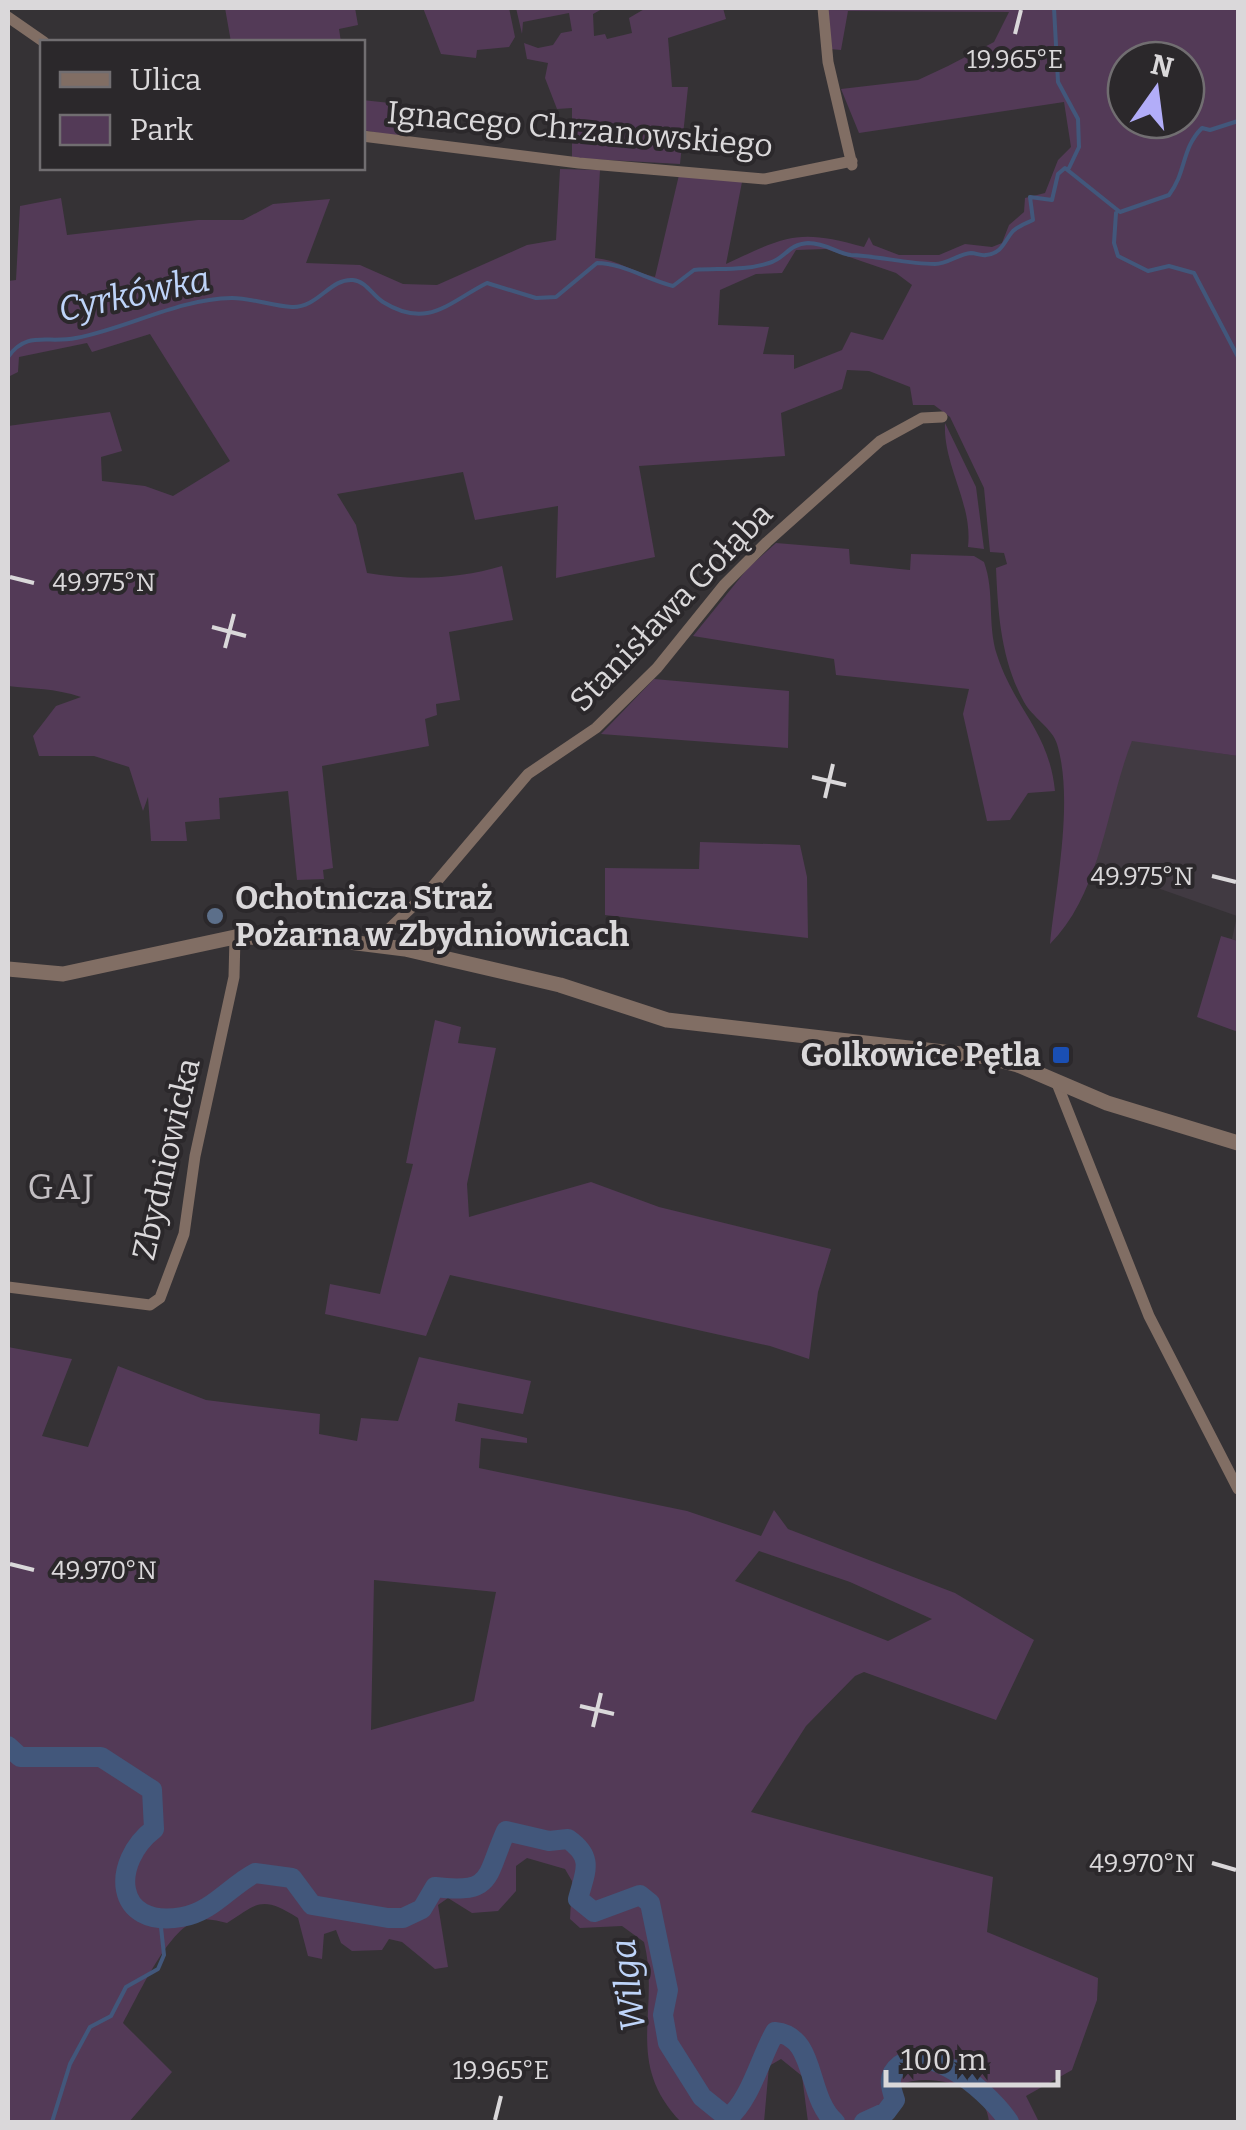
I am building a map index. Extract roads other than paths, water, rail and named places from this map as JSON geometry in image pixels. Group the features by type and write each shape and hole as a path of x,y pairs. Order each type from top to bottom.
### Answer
{"street":[{"name":"Ignacego Chrzanowskiego","path":"365,136 578,163 765,179 852,164 828,62 824,8"},
{"path":"8,17 41,40"},
{"name":"Stanisława Gołąba","path":"373,944 427,893 528,774 584,738 616,710 686,635 724,585 779,530 880,441 922,418 942,417"},
{"path":"8,969 63,974 234,937 373,944 560,985 666,1020 973,1055 1018,1065 1107,1102 1238,1143"},
{"name":"Zbydniowicka","path":"8,1287 150,1305 160,1298 184,1234 195,1156 234,977 234,937"},
{"path":"1056,1081 1150,1316 1238,1490"}],"waterway":[{"path":"1054,8 1058,82 1078,119 1079,147 1069,168"},
{"name":"Cyrkówka","path":"8,357 23,343 76,338 192,303 240,298 301,306 337,284 353,280 379,299 413,314 438,310 487,283 536,298 556,297 597,263 673,286 694,270 760,266 808,243 846,254 940,264 971,253 996,252 1015,229 1033,220 1030,197 1052,200 1058,174 1065,168 1120,212 1169,195 1202,128 1210,130 1238,121"},
{"path":"1116,213 1114,243 1118,256 1148,271 1169,266 1194,273 1238,357"},
{"name":"Wilga","path":"8,1746 20,1757 101,1757 152,1790 154,1829 131,1858 126,1890 131,1903 142,1913 159,1918 182,1917 203,1910 255,1873 292,1878 312,1905 403,1918 422,1909 435,1887 478,1885 490,1871 506,1831 549,1841 568,1839 585,1859 578,1899 594,1912 640,1895 650,1903 668,1990 663,2015 668,2043 702,2097 728,2118 749,2089 775,2032 798,2044 819,2098 835,2122"},
{"path":"52,2122 70,2064 90,2027 111,2016 126,1987 158,1969 164,1955 160,1918"},
{"name":"Wilga","path":"864,2122 886,2112 895,2100 893,2073 913,2059 944,2065 960,2075 990,2099 1009,2122"}],"place":[{"name":"Ochotnicza Straż Pożarna w Zbydniowicach","path":"215,916"},
{"name":"Golkowice Pętla","path":"1061,1055"}],"district":[{"name":"GAJ","path":"62,1187"}]}
